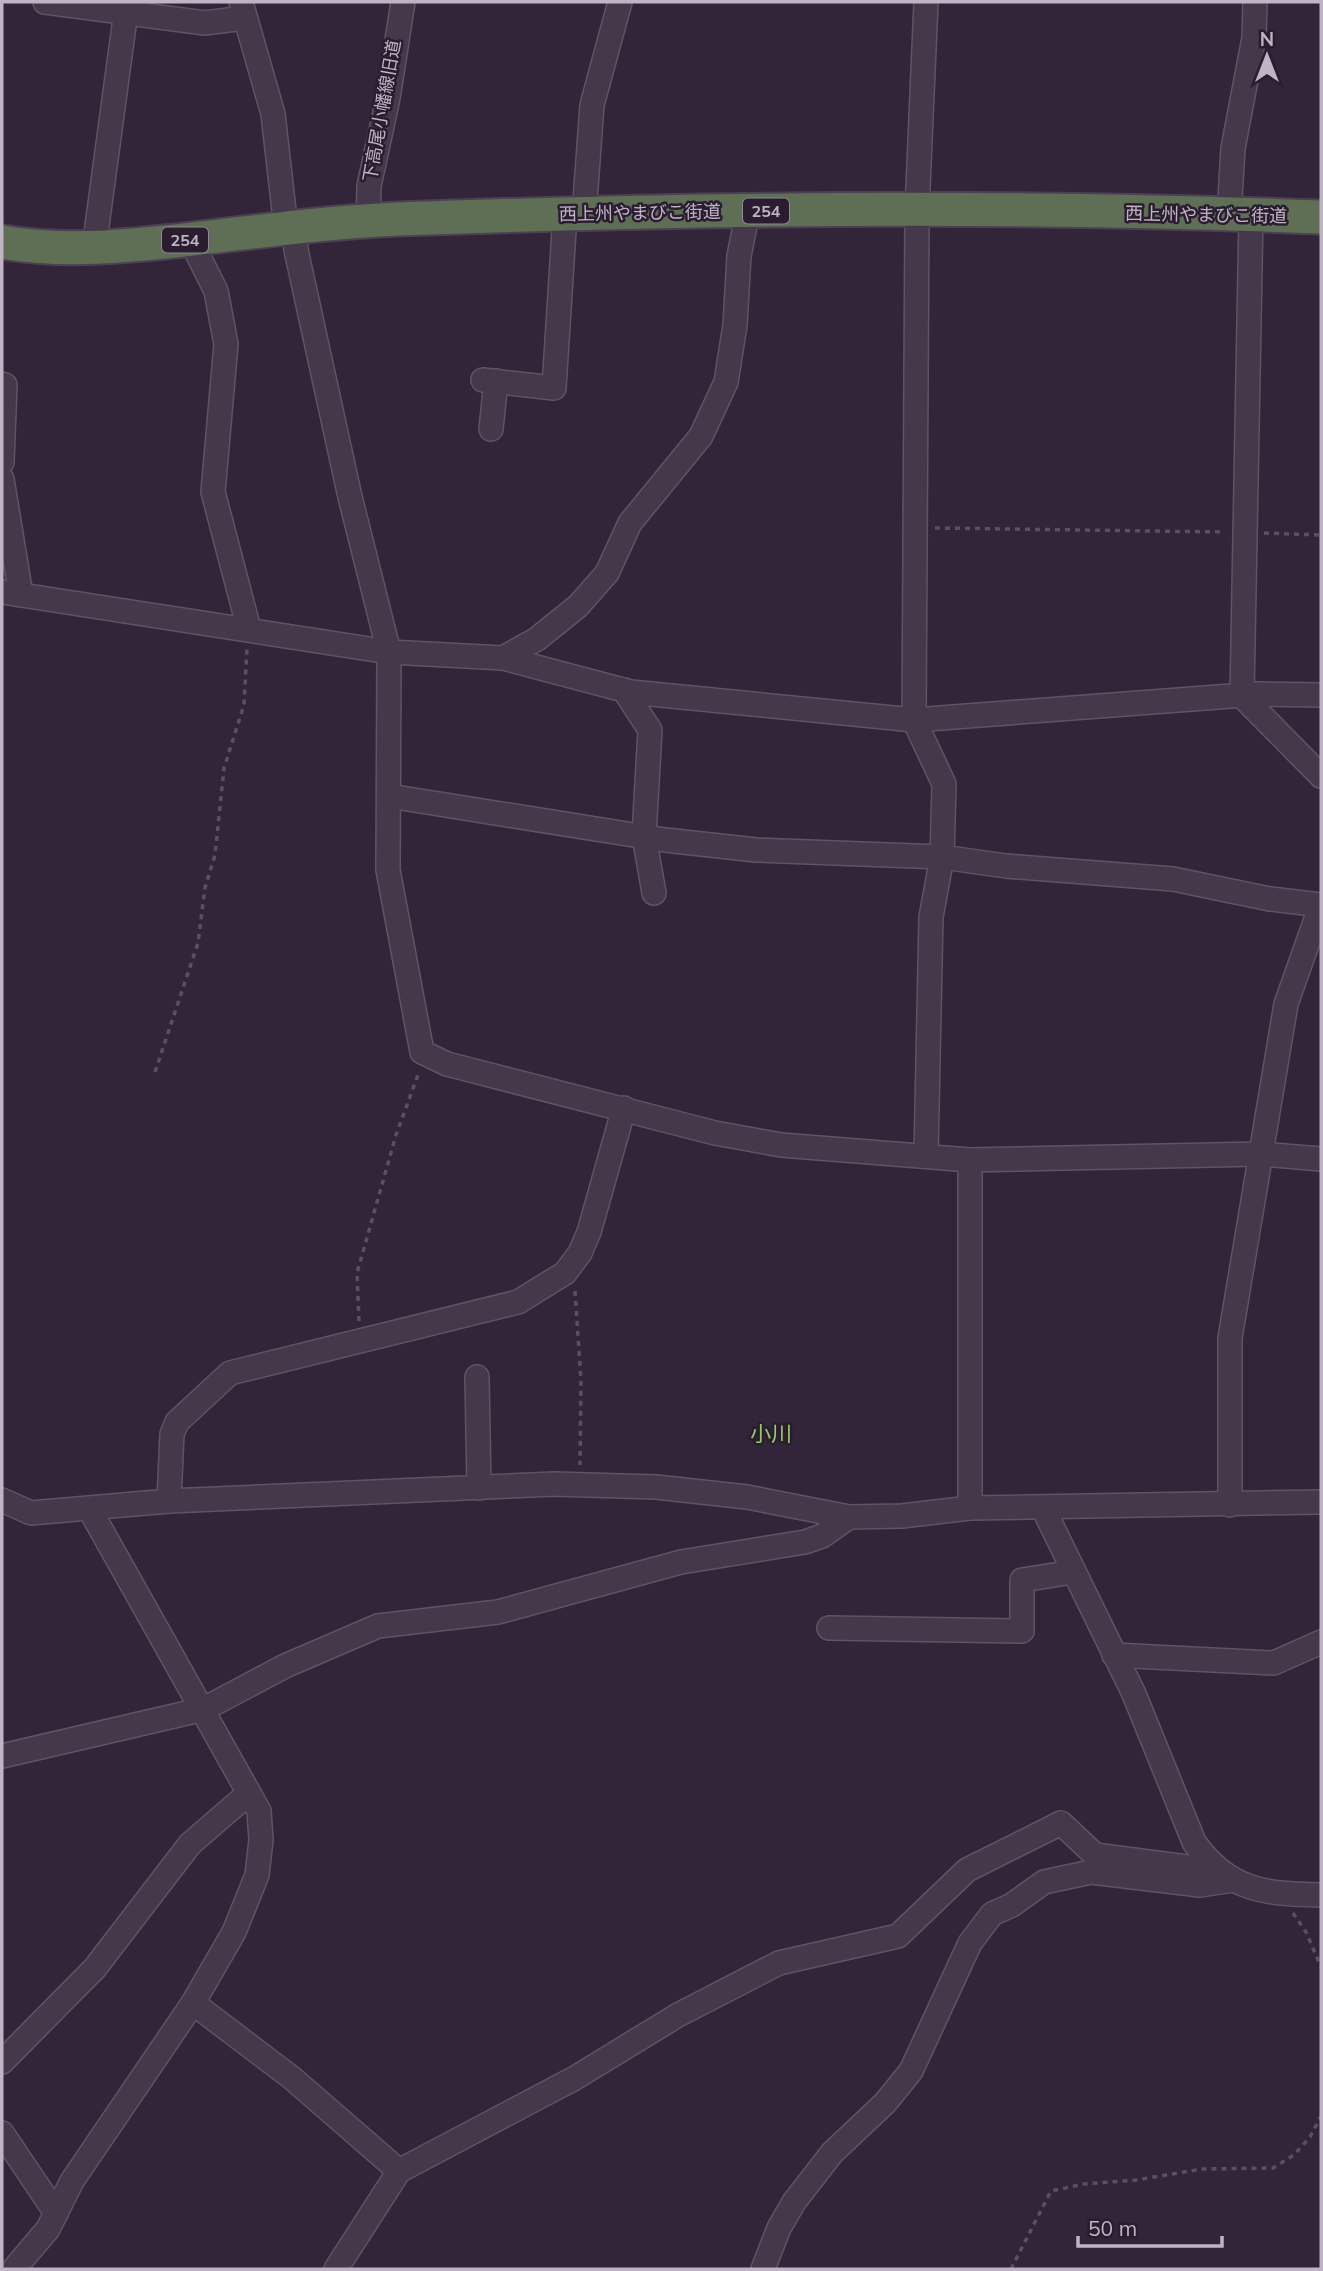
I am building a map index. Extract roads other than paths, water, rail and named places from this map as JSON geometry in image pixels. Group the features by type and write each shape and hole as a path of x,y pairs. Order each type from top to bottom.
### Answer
{"highway":[{"name":"西上州やまびこ街道","path":"2,242 30,247 94,248 368,220 748,211 917,210 1321,217"}],"street":[{"path":"45,2 205,23 243,10 273,114 290,228 347,484 389,652 387,870 422,1052 447,1064 739,1139 781,1145 970,1160 1261,1154 1321,1159"},
{"name":"下高尾小幡線旧道","path":"368,220 369,186 387,98 402,2"},
{"path":"491,429 489,381 554,388 575,215 593,105 620,2"},
{"path":"926,2 917,210 914,720 944,784 942,857 931,917 926,1155"},
{"path":"1255,2 1254,38 1233,148 1240,215 1244,532 1242,696 1321,776"},
{"path":"94,248 126,11"},
{"path":"503,658 537,639 578,606 607,573 630,523 701,436 726,382 735,325 739,256 748,211"},
{"path":"190,239 216,291 226,344 213,492 249,629"},
{"path":"2,384 5,385 2,462"},
{"path":"2,479 7,593 389,652 503,658 624,690 914,720 1242,696 1321,695"},
{"path":"624,690 650,730 644,836 654,893"},
{"path":"389,796 644,836 755,850 942,857 1006,866 1173,879 1270,899 1321,905 1286,1004 1230,1338 1230,1505"},
{"path":"169,1501 173,1434 177,1422 230,1373 519,1302 543,1288 569,1267 580,1253 589,1232 624,1108"},
{"path":"970,1160 970,1508"},
{"path":"477,1377 479,1488"},
{"path":"2,1500 31,1513 90,1510 169,1501 579,1485 656,1487 747,1497 849,1517 902,1517 970,1508 1321,1502"},
{"path":"1043,1508 1134,1694 1194,1842 1208,1862 1234,1880 1262,1892 1321,1895"},
{"path":"14,2269 48,2229 72,2181 193,2003 234,1932 257,1875 261,1840 259,1811 90,1510"},
{"path":"2,1756 204,1709 285,1666 378,1626 498,1612 681,1562 805,1542 822,1536 849,1517"},
{"path":"829,1628 1022,1632 1021,1580 1073,1572"},
{"path":"1114,1655 1274,1663 1321,1642"},
{"path":"2,2062 95,1968 190,1844 249,1793"},
{"path":"336,2269 399,2171 575,2078 678,2015 779,1963 898,1936 967,1870 1061,1823 1095,1855 1187,1867 1200,1885"},
{"path":"763,2269 779,2228 794,2202 832,2153 885,2103 911,2071 970,1943 992,1914 1012,1905 1044,1882 1091,1872 1200,1885 1234,1880"},
{"path":"193,2003 292,2078 399,2171"},
{"path":"2,2133 56,2213"}],"district":[{"name":"小川","path":"771,1434"}]}
